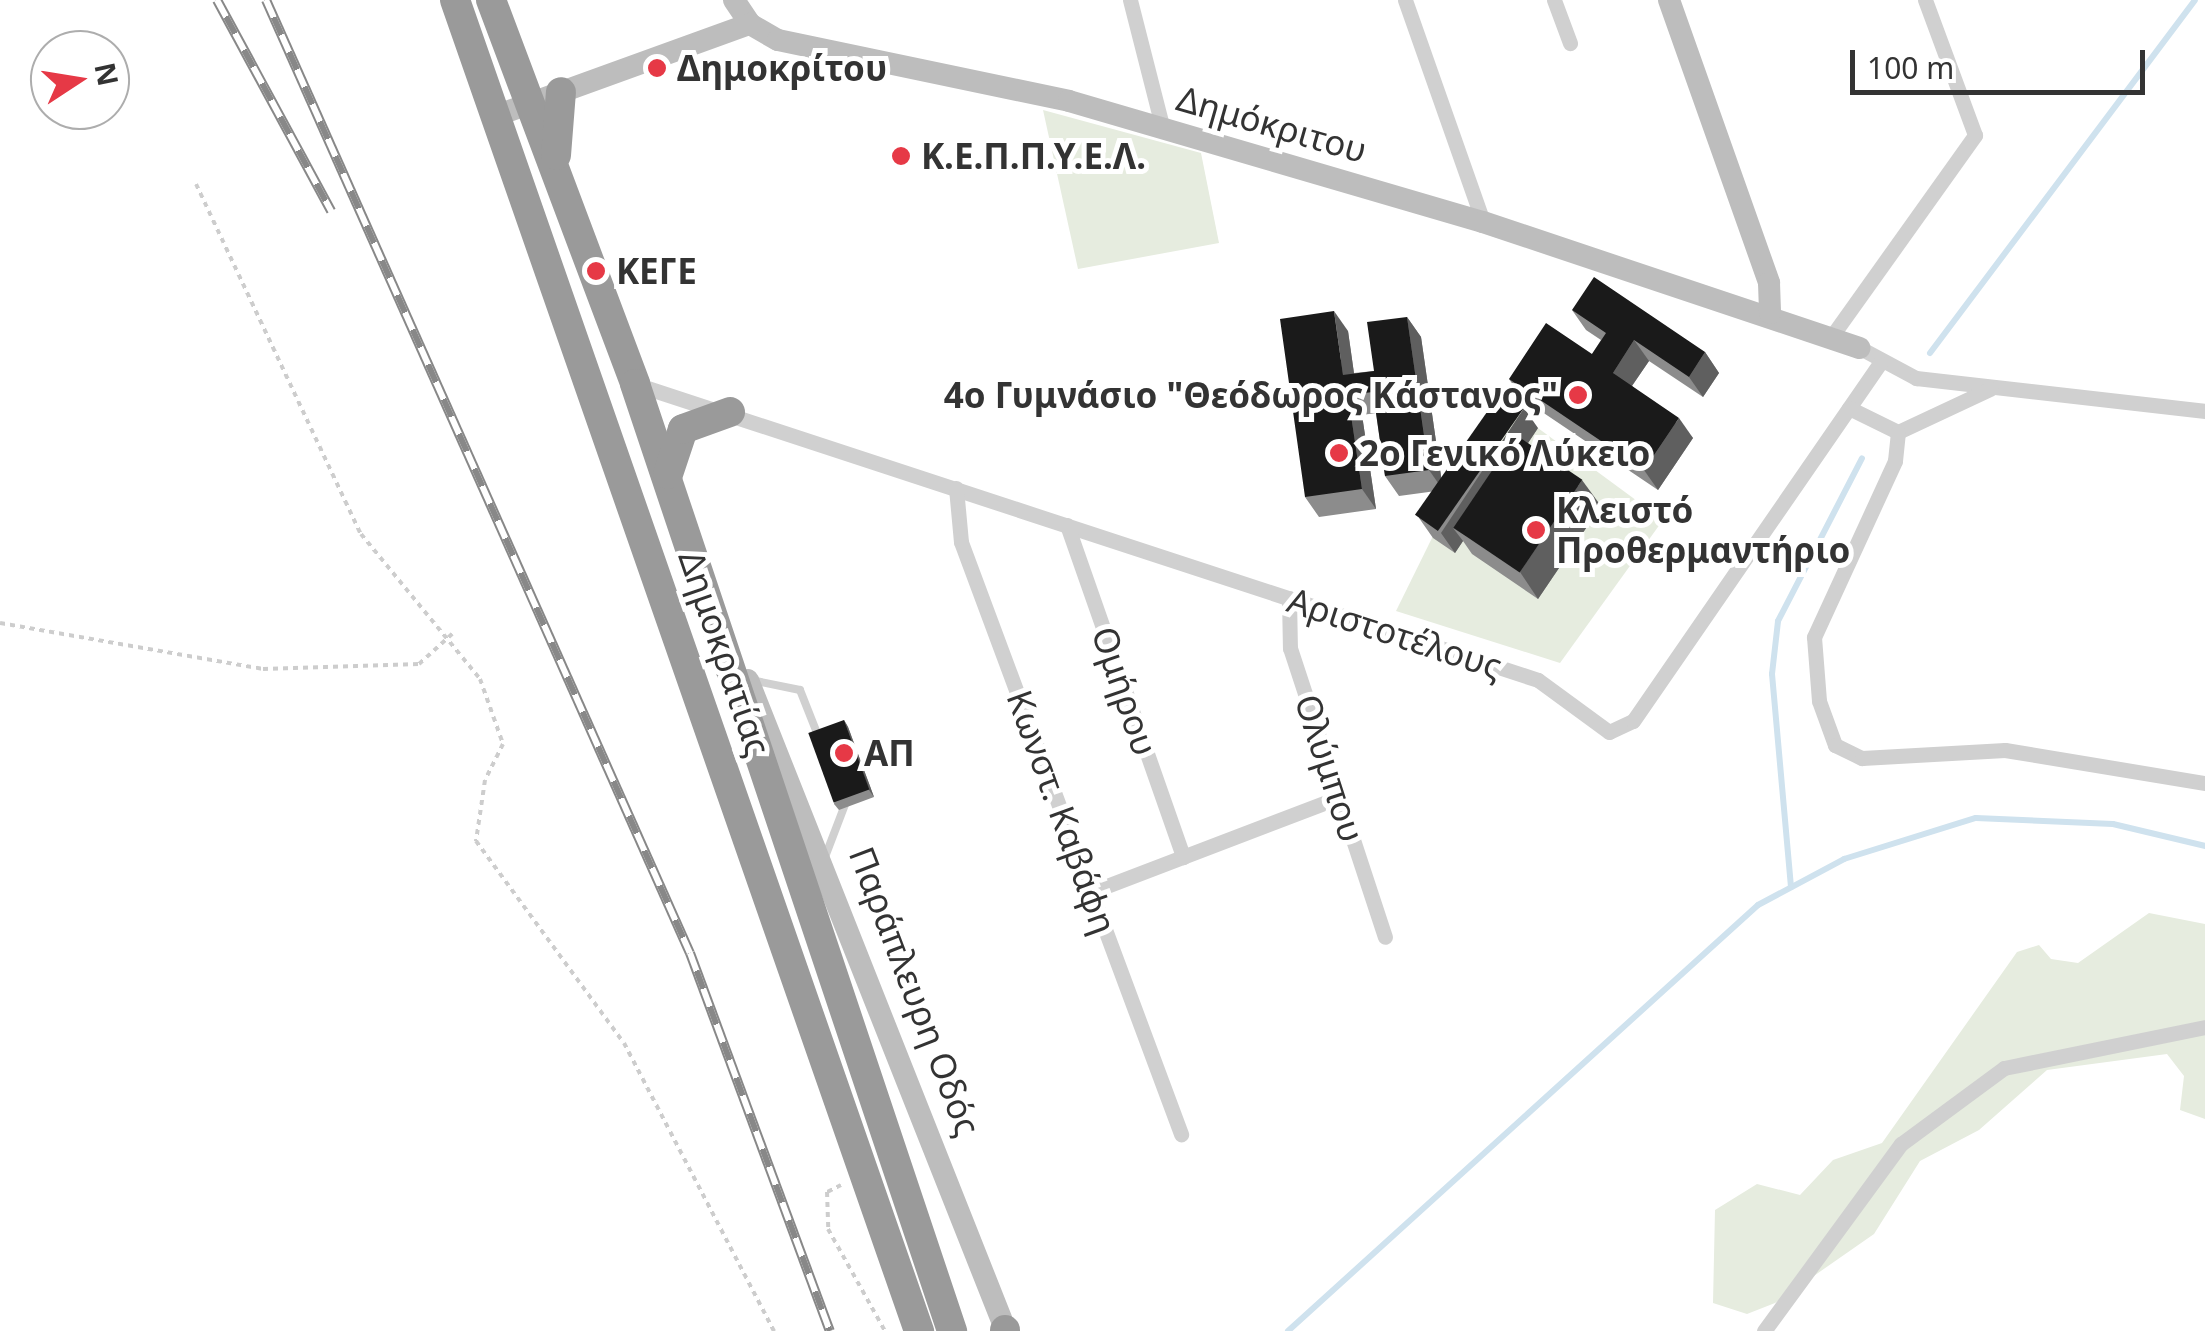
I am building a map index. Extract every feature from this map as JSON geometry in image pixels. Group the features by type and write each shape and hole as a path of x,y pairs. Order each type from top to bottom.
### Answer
{"highway":[{"name":"Δημοκρατίας","path":"455,0 919,1331"},
{"name":"Δημοκρατίας","path":"492,0 636,384 952,1331"},
{"path":"557,168 561,92"},
{"path":"668,478 683,429 730,412"},
{"path":"709,602 748,680"}],"street":[{"path":"498,115 750,24 734,0"},
{"path":"1130,0 1163,129"},
{"path":"1406,0 1483,222"},
{"path":"1554,0 1570,42"},
{"path":"1670,0 1769,283 1770,313"},
{"path":"1834,333 1975,135 1925,0"},
{"name":"Δημόκριτου","path":"750,24 778,40 1163,129 1483,222 1834,333 1860,348"},
{"path":"1860,348 1880,363 1993,388 2205,411"},
{"name":"Αριστοτέλους","path":"636,384 1538,680 1609,732 1622,729 1880,363"},
{"path":"1898,432 1993,388"},
{"path":"1849,408 1898,432"},
{"path":"1898,432 1895,461 1814,637 1819,702 1835,745 1862,758 2005,750 2205,783"},
{"name":"Κωνστ. Καβάφη","path":"956,488 962,542 1180,1134"},
{"name":"Ομήρου","path":"1067,524 1182,857"},
{"name":"Ολύμπου","path":"1289,598 1290,648 1385,937"},
{"name":"Παράπλευρη Οδός","path":"748,680 825,857 1005,1331"},
{"path":"1091,892 1340,797"},
{"path":"1764,1331 1924,1123 2019,1060 2205,1027"}],"lane":[{"path":"748,680 800,690 827,757"},
{"path":"825,857 848,807 841,790"}],"path":[{"path":"196,184 362,534 402,593 452,634 503,744 485,780 476,841 624,1043 774,1331"},
{"path":"0,623 263,669 419,664 452,634"},
{"path":"864,1175 826,1192 828,1229 885,1331"}],"shaded area":[{"path":"1043,110 1201,153 1219,243 1078,269"},
{"path":"1500,400 1663,520 1560,663 1396,611"},
{"path":"2149,913 2205,924 2205,1119 2180,1110 2184,1076 2167,1054 2047,1070 1979,1130 1920,1161 1874,1234 1775,1303 1747,1314 1713,1303 1715,1210 1757,1184 1800,1195 1833,1160 1882,1143 2017,952 2039,945 2051,959 2078,963"}],"building":[{"name":"4ο Γυμνάσιο \"Θεόδωρος Κάστανος\"","path":"1594,277 1705,352 1689,377 1634,340 1613,373 1679,418 1644,470 1509,379 1546,323 1592,354 1606,333 1572,310"},
{"name":"2ο Γενικό Λύκειο","path":"1334,311 1343,375 1374,371 1367,322 1407,317 1429,470 1385,476 1373,392 1348,395 1362,489 1305,497 1280,319"},
{"path":"1501,392 1524,408 1438,531 1415,515"},
{"path":"1516,435 1582,480 1520,573 1453,528"},
{"path":"844,720 869,790 834,803 808,733"}],"waterway":[{"path":"1930,353 2195,0"},
{"path":"1791,887 1772,674 1778,621 1862,458"},
{"path":"1288,1331 1758,905 1844,859 1976,818 2113,824 2205,846"}],"railway":[{"path":"217,0 331,211"},
{"path":"266,0 690,953 830,1331"}],"place":[{"name":"Δημοκρίτου","path":"657,68"},
{"name":"Κ.Ε.Π.Π.Υ.Ε.Λ.","path":"901,156"},
{"name":"ΚΕΓΕ","path":"596,271"},
{"name":"4ο Γυμνάσιο \"Θεόδωρος Κάστανος\"","path":"1578,395"},
{"name":"2ο Γενικό Λύκειο","path":"1339,453"},
{"name":"Κλειστό Προθερμαντήριο","path":"1536,530"},
{"name":"ΑΠ","path":"844,753"}]}
